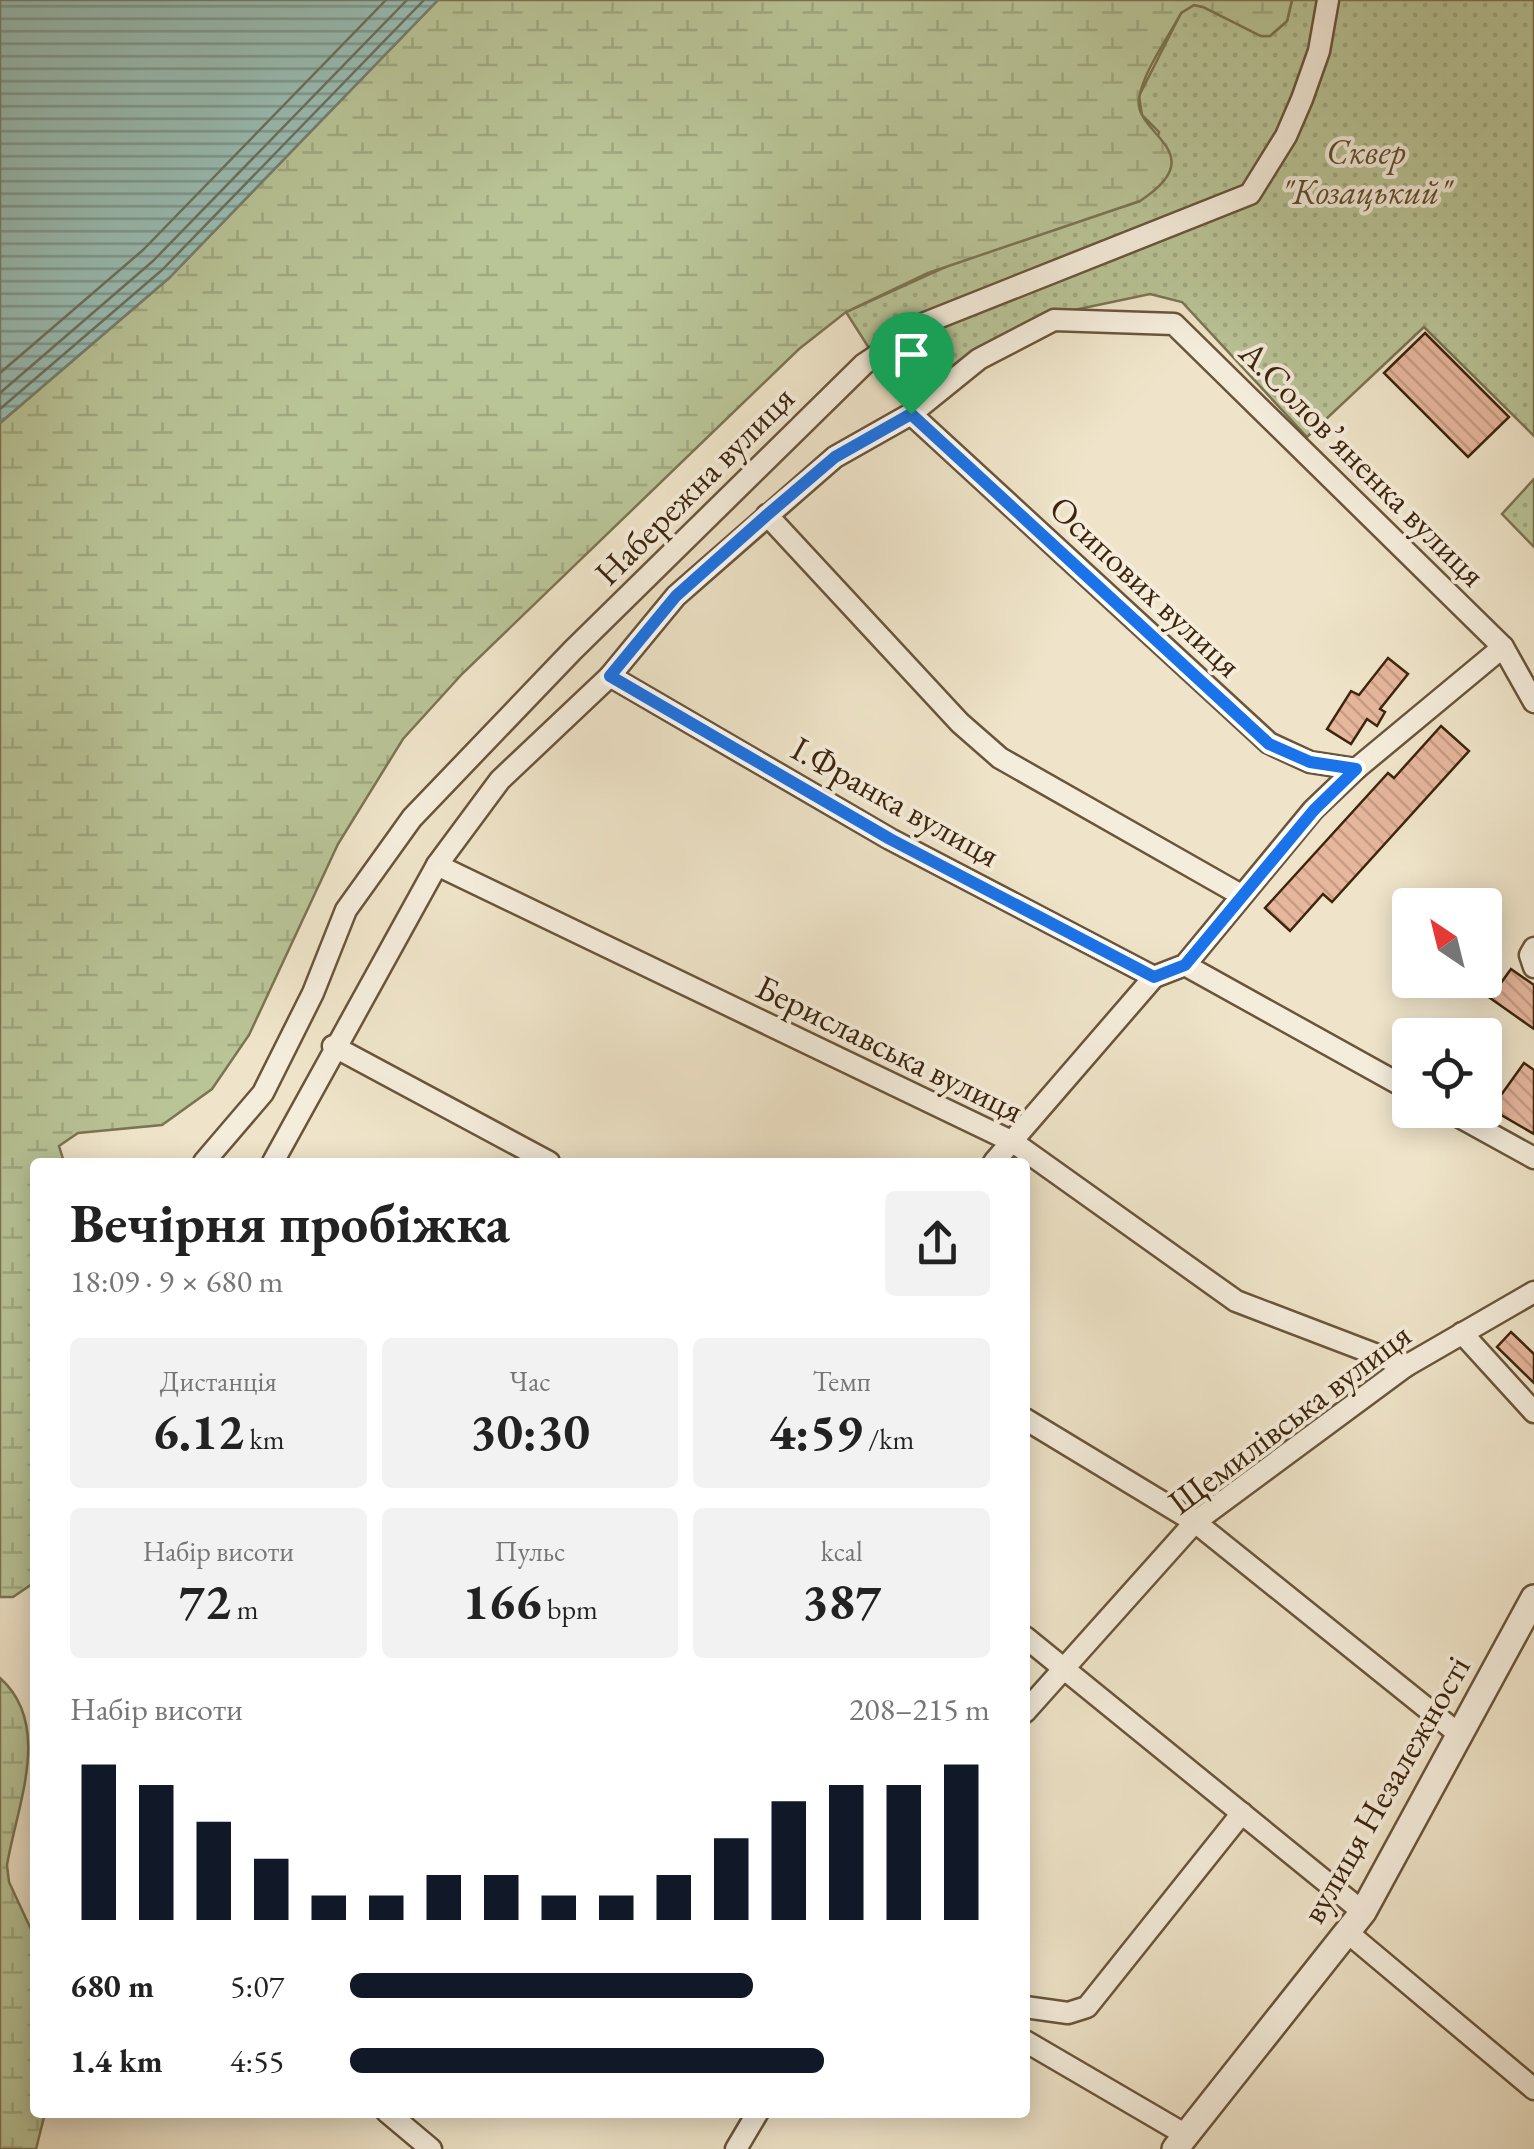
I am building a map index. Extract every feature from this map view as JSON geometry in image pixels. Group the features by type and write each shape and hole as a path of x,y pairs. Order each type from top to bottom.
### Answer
{"street":[{"name":"Набережна вулиця","path":"207,1158 263,1093 313,993 346,910 412,818 573,650 837,389 910,333 1001,291 1250,194 1302,99 1319,51 1328,0"},
{"name":"А.Солов’яненка вулиця","path":"911,414 979,359 1054,320 1174,324 1504,648 1534,702"},
{"path":"275,1158 437,865 500,780 610,676 676,596 835,457 911,414"},
{"name":"Осипових вулиця","path":"911,414 1269,744 1310,762 1356,769"},
{"path":"767,515 960,723 1000,758 1241,895"},
{"path":"998,1158 1154,977 1185,965 1241,895 1356,769 1504,648"},
{"name":"І.Франка вулиця","path":"610,676 890,839 1154,977"},
{"name":"Бериславська вулиця","path":"437,865 1013,1142 1236,1300 1406,1366"},
{"path":"1534,948 1530,955 1534,967"},
{"path":"1185,965 1392,1080"},
{"path":"334,1046 542,1158"},
{"path":"1480,1128 1534,1158"},
{"name":"Щемилівська вулиця","path":"1030,1706 1195,1522 1406,1366 1534,1292"},
{"path":"1462,1332 1534,1412"},
{"path":"1030,1422 1195,1522 1460,1735"},
{"name":"вулиця Незалежності","path":"1180,2142 1355,1922 1534,1598"},
{"path":"1030,1642 1242,1813 1534,2089"},
{"path":"1030,2008 1081,2012 1242,1813"},
{"path":"1030,2044 1180,2142"},
{"path":"394,2118 431,2149"},
{"path":"736,2149 754,2118"}],"green space":[{"path":"438,0 1292,0 1287,21 1270,36 1261,36 1203,7 1194,5 1181,13 1151,65 1139,98 1140,111 1171,156 1170,169 1161,184 1140,201 928,273 846,312 799,349 462,674 403,739 338,844 249,1035 212,1089 162,1125 78,1133 59,1146 63,1158 30,1158 30,1585 13,1597 0,1597 0,423 169,278"},
{"name":"Сквер \"Козацький\"","path":"1292,0 1534,0 1534,436 1424,327 1307,437 1182,302 1150,294 1041,317 972,351 904,403 846,312 974,254 1140,201 1159,132 1142,115 1139,96 1181,13 1194,5 1203,7 1261,36 1270,36 1287,21"},
{"path":"1534,479 1534,547 1502,514"},
{"path":"0,1678 16,1697 25,1719 28,1742 23,1792 7,1865 9,1882 30,1927 30,2118 44,2118 36,2149 0,2149"}],"water":[{"path":"0,0 438,0 169,278 0,423"}],"building":[{"path":"1425,333 1509,417 1468,457 1384,373"},
{"path":"1388,658 1408,674 1380,709 1385,712 1377,726 1367,719 1351,744 1327,729 1351,691 1359,695"},
{"path":"1441,726 1469,751 1332,902 1323,894 1290,931 1265,908 1388,773 1394,778"},
{"path":"1511,969 1534,985 1534,1029 1490,998 1502,998 1502,981"},
{"path":"1524,1063 1534,1070 1534,1134 1502,1115 1502,1094"},
{"path":"1511,1332 1534,1354 1534,1383 1497,1347"}],"route":[{"path":"911,414 1269,744 1310,762 1356,769 1314,810 1185,965 1154,977 890,839 610,676 676,596 767,515 835,457 911,414"}]}
